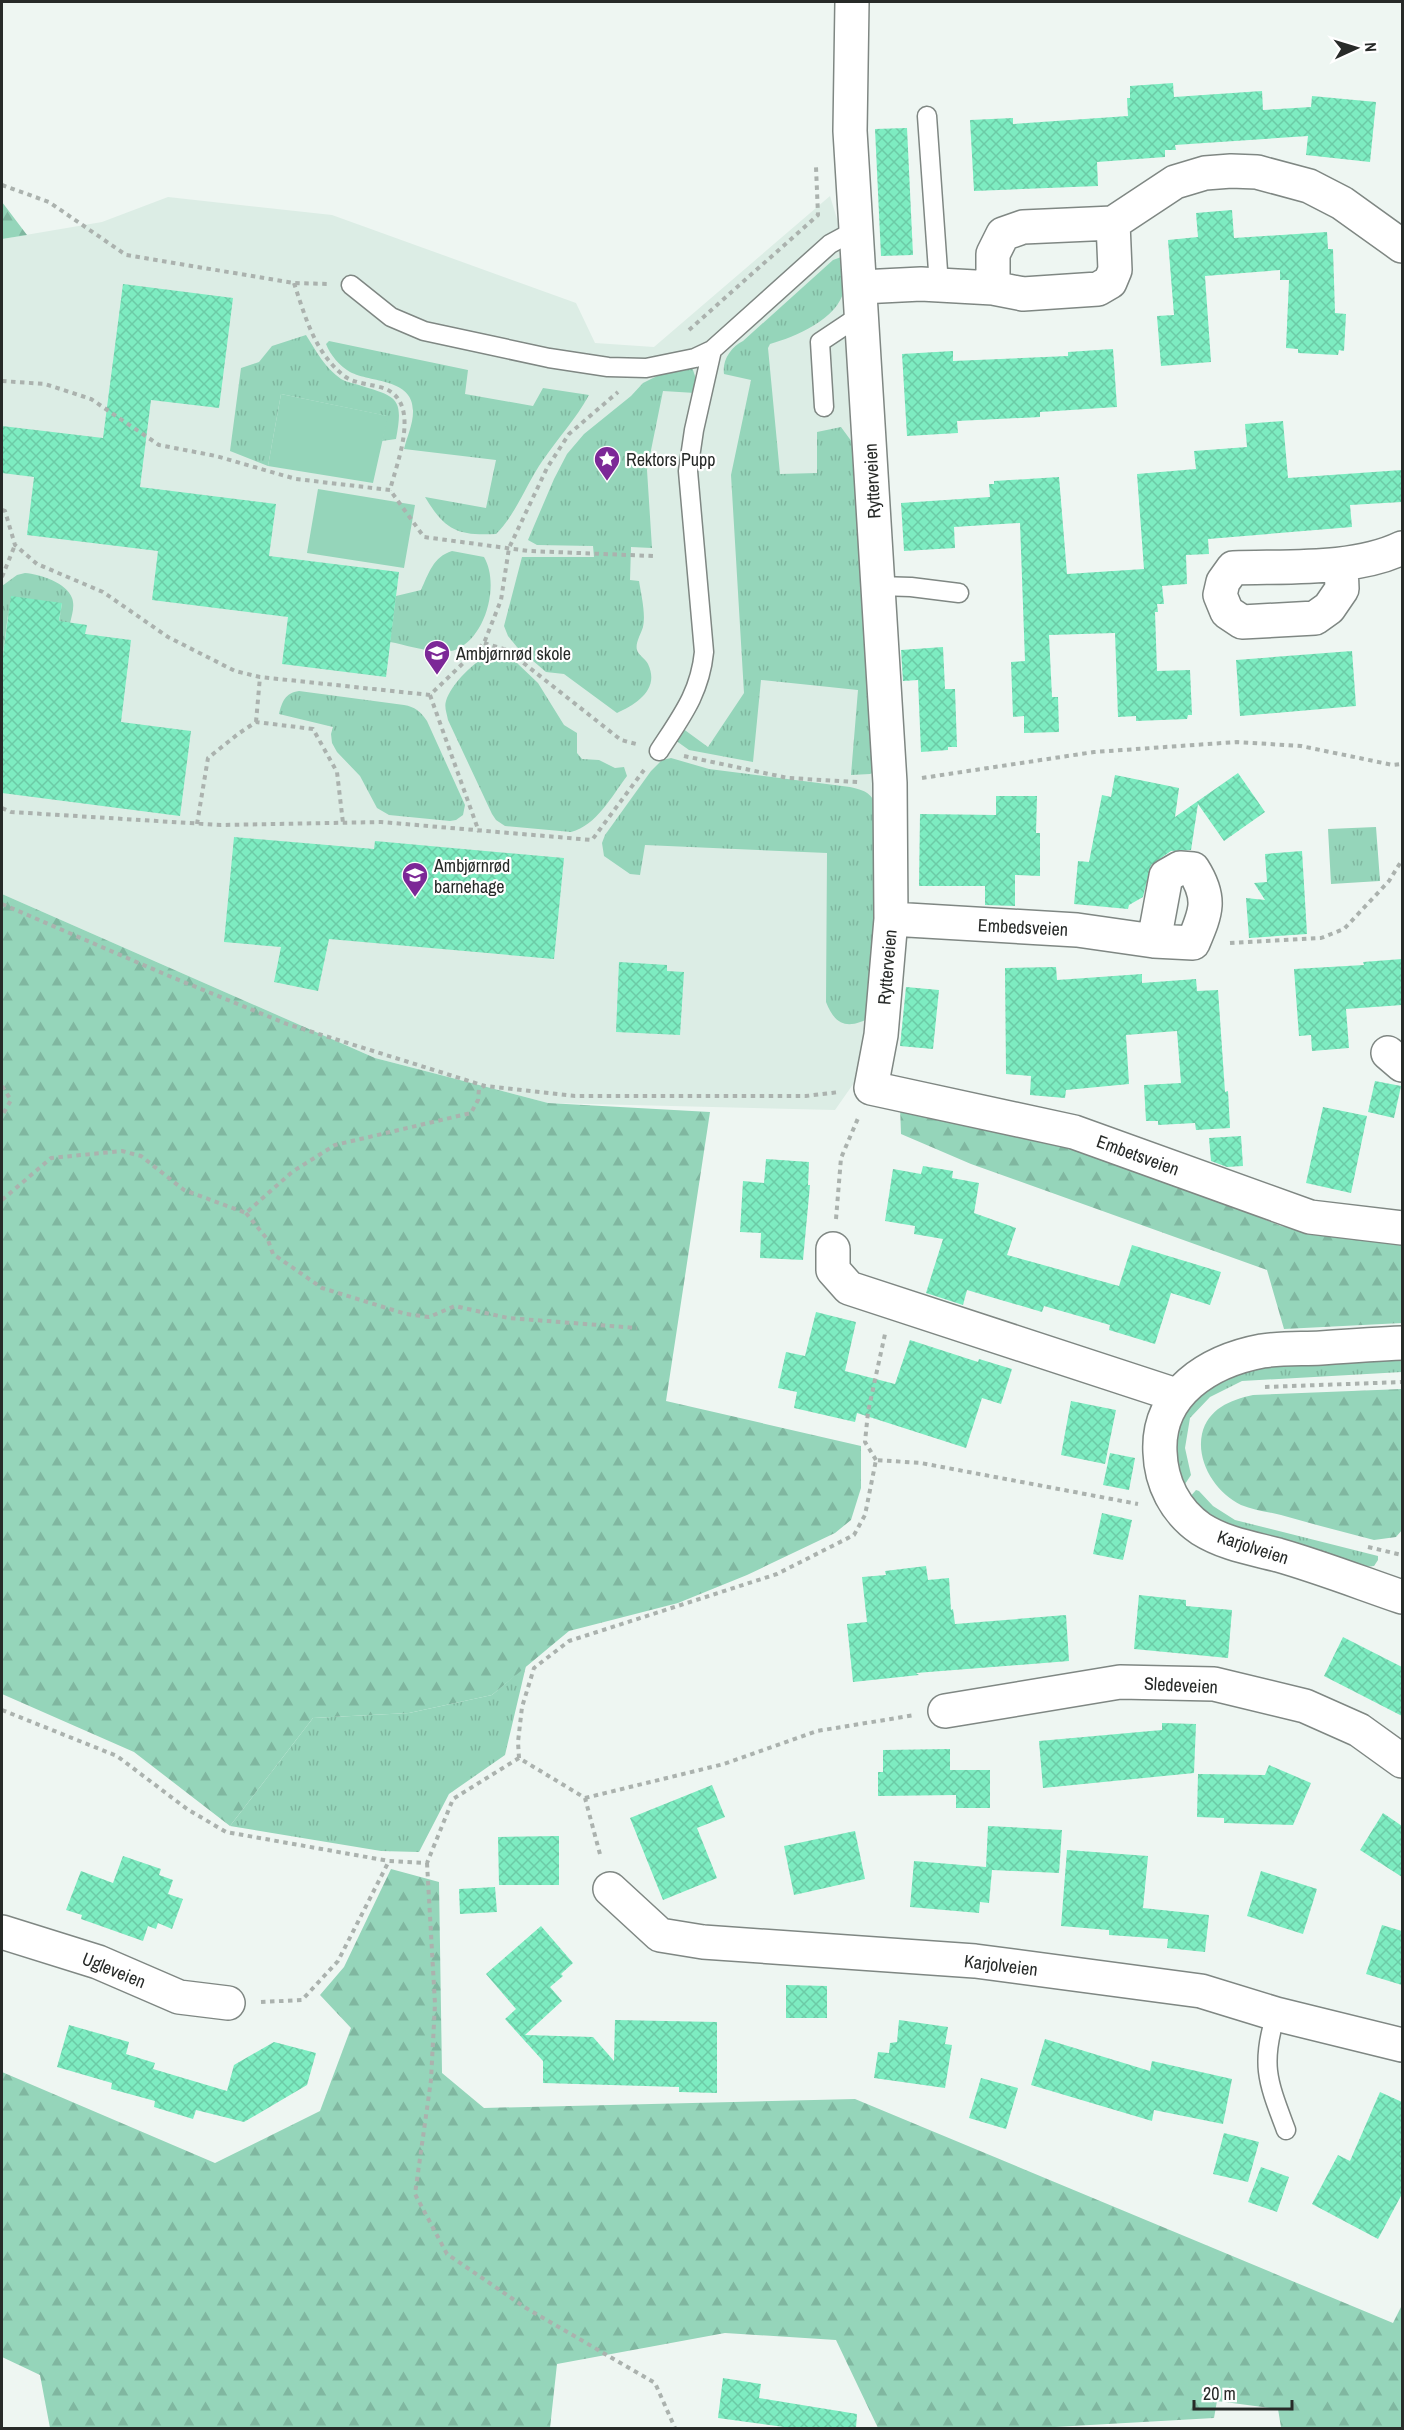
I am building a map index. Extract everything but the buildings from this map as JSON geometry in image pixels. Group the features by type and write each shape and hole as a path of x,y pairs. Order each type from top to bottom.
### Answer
{"street":[{"name":"Rytterveien","path":"852,2 850,131 890,783 891,919 881,1035 871,1088"},
{"path":"993,288 993,254 1003,234 1023,227 1113,223 1175,182 1205,173 1257,172 1309,186 1342,203 1402,246"},
{"path":"862,301 939,285 993,288 1023,294 1104,287 1110,282 1115,270 1113,223"},
{"path":"1341,564 1393,553 1402,548"},
{"path":"1154,941 1166,876 1180,868 1193,869 1203,884 1207,901 1193,943"},
{"name":"Embedsveien","path":"891,919 1077,930 1154,941 1193,943"},
{"name":"Embetsveien","path":"871,1088 1074,1132 1310,1217 1402,1228"},
{"path":"833,1249 833,1270 849,1288 1176,1395"},
{"name":"Karjolveien","path":"1402,1343 1263,1351 1226,1360 1194,1378 1176,1395 1162,1426 1160,1450 1162,1473 1181,1512 1201,1529 1227,1543 1278,1555 1402,1597"},
{"name":"Sledeveien","path":"945,1712 1120,1682 1214,1684 1305,1706 1359,1730 1402,1761"},
{"name":"Karjolveien","path":"610,1889 660,1935 703,1942 975,1961 1201,1991 1276,2014 1402,2045"},
{"name":"Ugleveien","path":"2,1932 98,1962 179,1997 228,2003"}],"lane":[{"path":"927,116 939,285"},
{"path":"351,285 391,317 424,331 549,358 608,368 646,368 695,358 712,350 830,244 856,230"},
{"path":"824,407 820,342 862,301"},
{"path":"659,750 684,712 702,671 704,652 688,471 712,350"},
{"path":"878,586 911,587 959,593"},
{"path":"1276,2014 1268,2047 1268,2082 1286,2130"}],"path":[{"path":"2,185 49,202 126,255 294,283 351,285"},
{"path":"294,283 312,335 328,360 344,377 387,390 400,399 405,412 405,428 390,490"},
{"path":"2,381 45,384 91,399 159,445 216,456 296,479 390,490 424,537 509,548 653,556"},
{"path":"2,510 15,545 37,564 103,592 168,637 235,671 260,677 430,695 479,832"},
{"path":"2,577 15,545"},
{"path":"256,722 260,677"},
{"path":"197,824 208,758 256,722 313,729 337,772 344,823"},
{"path":"890,783 1094,752 1237,742 1301,746 1393,765 1402,764"},
{"path":"2,808 11,812 33,814 197,824 381,822 592,840 659,750"},
{"path":"1193,943 1321,938 1344,929 1389,881 1402,860"},
{"path":"2,904 287,1024 485,1086 575,1096 686,1098 806,1096 871,1088"},
{"path":"2,1086 11,1100 2,1116"},
{"path":"246,1213 292,1172 335,1145 471,1113 478,1100 479,1089 485,1086"},
{"path":"833,1249 841,1158 871,1088"},
{"path":"2,1200 51,1158 122,1151 141,1156 184,1190 246,1213 268,1240 273,1254 322,1288 406,1314 429,1317 455,1306 508,1318 638,1328"},
{"path":"519,1758 518,1742 522,1707 534,1668 569,1641 777,1574 854,1535 865,1515 876,1460 865,1443 868,1412 892,1302"},
{"path":"1258,1388 1402,1382"},
{"path":"876,1460 921,1463 1141,1505"},
{"path":"1358,1545 1402,1555"},
{"path":"2,1710 117,1756 187,1809 226,1832 389,1861 427,1863"},
{"path":"585,1798 724,1764 817,1731 892,1717 945,1712"},
{"path":"519,1758 585,1798 610,1889"},
{"path":"519,1758 453,1799 427,1863 435,2004 431,2080 415,2194 447,2254 526,2308 655,2383 675,2428"},
{"path":"228,2003 302,2000 338,1961 389,1861"}],"shaded area":[{"name":"Ambjørnrød skole","path":"830,196 849,258 879,809 870,1060 835,1110 548,1103 375,1058 2,894 2,239 102,222 168,197 332,215 576,303 595,343 654,347"}],"green space":[{"path":"2,202 27,235 2,239"},
{"path":"844,256 844,290 833,310 814,325 791,337 770,344 768,348 780,474 817,473 817,432 841,427 860,453 875,772 851,775 858,690 761,680 753,762 689,750 675,740 682,728 708,747 744,693 731,475 751,380 724,374 726,359 735,347 833,260"},
{"path":"306,335 335,375 347,382 390,396 395,401 399,415 396,439 382,441 387,416 281,394 268,466 230,451 241,368 259,362 272,346"},
{"path":"329,341 468,370 465,394 533,406 543,388 589,395 537,469 516,508 503,526 496,534 471,534 453,529 446,524 425,497 486,508 496,460 404,449 413,412 407,393 390,383 346,370 330,352 326,344"},
{"path":"692,367 696,379 695,393 663,391 647,470 652,548 631,547 630,580 639,581 644,610 644,622 637,641 637,650 648,664 651,681 649,688 639,700 617,713 564,674 546,672 517,647 508,636 504,626 522,557 594,557 593,546 537,545 528,540 567,454 584,434 631,396 643,383 671,369"},
{"path":"281,394 388,416 373,483 268,466"},
{"path":"318,489 415,505 404,568 307,553"},
{"path":"452,551 484,557 489,568 490,595 482,622 475,634 466,644 448,652 390,642 396,596 421,590 436,561"},
{"path":"25,573 52,580 65,588 73,604 70,623 59,622 62,603 8,615 2,661 2,586 17,575"},
{"path":"490,654 501,654 517,663 538,683 564,725 577,733 577,753 582,759 599,760 615,768 624,767 627,776 615,793 596,817 580,828 571,832 505,826 492,814 448,720 445,706 449,694 458,681 471,667"},
{"path":"299,691 404,705 417,710 427,721 465,805 463,815 450,821 389,815 377,808 360,776 337,752 332,743 333,727 279,714 285,699 290,694"},
{"path":"671,758 709,769 850,787 871,796 879,809 873,1016 857,1023 845,1024 834,1017 826,1002 827,853 645,845 640,875 630,874 604,856 602,843 605,835 651,771 662,760"},
{"path":"1376,827 1380,881 1331,884 1328,829"},
{"path":"2,894 375,1058 548,1103 710,1112 666,1401 861,1446 861,1488 851,1520 835,1533 747,1575 678,1603 569,1631 492,1695 409,1713 313,1718 230,1826 134,1752 2,1694"},
{"path":"900,1106 1068,1141 1281,1226 1402,1245 1402,1323 1284,1329 1267,1270 971,1164 901,1134"},
{"path":"1402,1357 1402,1372 1242,1381 1210,1397 1190,1418 1185,1448 1191,1475 1185,1484 1177,1486 1171,1451 1186,1401 1204,1385 1259,1364"},
{"path":"1402,1389 1402,1530 1396,1537 1374,1540 1241,1505 1216,1485 1205,1466 1201,1445 1205,1425 1215,1412 1228,1403 1253,1395"},
{"path":"1196,1490 1213,1506 1235,1520 1378,1556 1378,1560 1374,1566 1364,1567 1225,1526 1189,1498"},
{"path":"526,1666 505,1755 449,1794 419,1852 381,1851 230,1826 313,1718 409,1713 492,1695"},
{"path":"391,1869 439,1882 442,2073 484,2108 855,2099 1393,2323 1402,2305 1402,2428 1281,2427 1278,2409 1217,2401 1214,2418 1037,2428 878,2428 836,2340 725,2333 557,2364 550,2428 50,2428 40,2375 2,2357 2,2072 215,2163 320,2111 351,2028 320,1995 344,1967"}],"place":[{"name":"Rektors Pupp","path":"607,482"},
{"name":"Ambjørnrød skole","path":"437,676"},
{"name":"Ambjørnrød barnehage","path":"415,898"}]}
